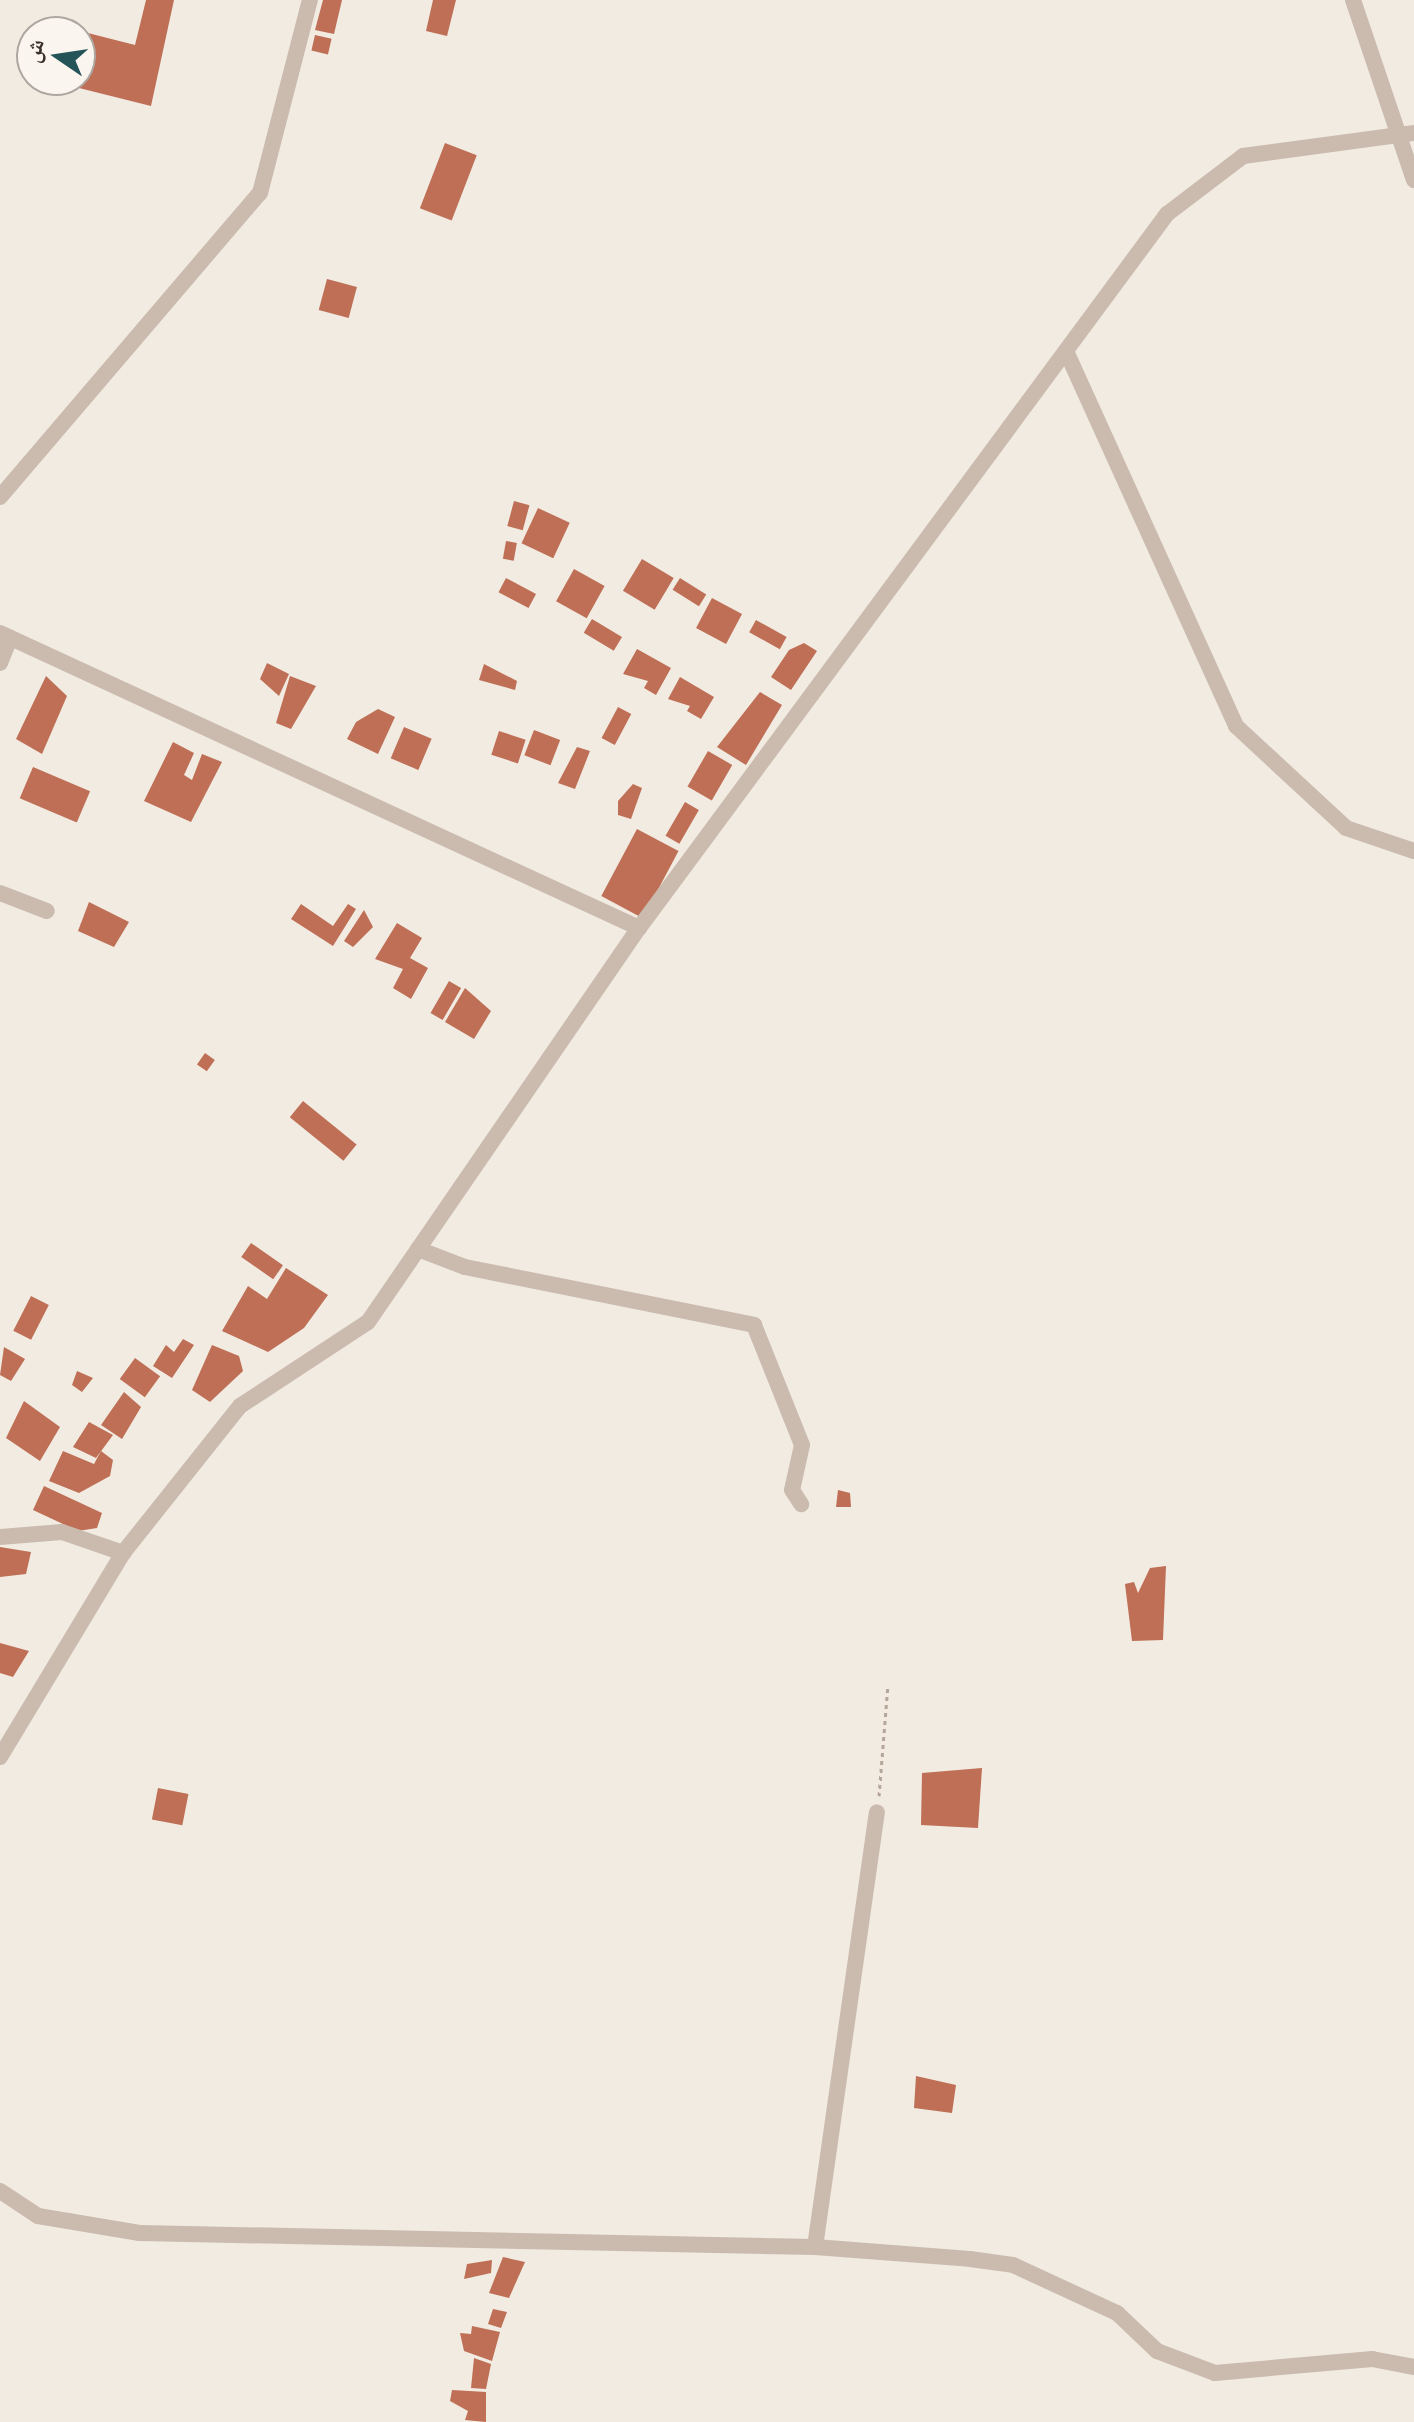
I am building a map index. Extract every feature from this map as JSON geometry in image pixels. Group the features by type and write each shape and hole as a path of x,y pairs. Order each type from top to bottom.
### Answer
{"street":[{"path":"0,497 260,193 310,0"},
{"path":"1353,0 1406,133 1414,180"},
{"path":"0,1757 123,1553 240,1406 368,1322 639,928 1167,214 1243,156 1406,133"},
{"path":"1066,351 1236,726 1346,828 1414,851"},
{"path":"0,663 5,636 639,928"},
{"path":"0,893 47,911"},
{"path":"418,1249 465,1267 754,1325 802,1445 792,1490 801,1504"},
{"path":"0,1537 62,1532 123,1553"},
{"path":"815,2247 877,1812"},
{"path":"0,2191 38,2216 140,2233 815,2247 1013,2265 1117,2313 1157,2351 1215,2373 1372,2359 1414,2367"}],"path":[{"path":"877,1812 888,1685"}],"building":[{"path":"146,0 174,0 151,106 96,92 96,35 135,45"},
{"path":"323,0 342,0 334,34 315,30"},
{"path":"433,0 456,0 447,36 426,31"},
{"path":"315,35 332,39 328,54 311,51"},
{"path":"445,143 477,155 452,221 420,208"},
{"path":"327,279 357,287 349,318 319,310"},
{"path":"514,501 529,505 523,530 507,526"},
{"path":"538,508 570,523 553,558 522,543"},
{"path":"506,541 517,543 514,561 503,559"},
{"path":"642,559 674,578 655,610 623,591"},
{"path":"574,569 605,586 587,618 556,601"},
{"path":"506,578 536,594 529,608 498,592"},
{"path":"680,578 706,594 699,606 673,590"},
{"path":"712,598 742,614 726,644 696,628"},
{"path":"592,619 622,637 614,651 584,633"},
{"path":"756,620 787,637 780,649 749,632"},
{"path":"804,643 817,651 791,690 771,677 789,650"},
{"path":"637,649 671,668 656,695 644,688 648,681 623,674"},
{"path":"267,663 289,674 279,696 260,679"},
{"path":"484,664 517,681 515,690 479,680"},
{"path":"46,676 67,696 42,754 16,739"},
{"path":"290,676 316,686 291,729 276,723"},
{"path":"680,677 714,697 701,719 687,711 690,706 668,699"},
{"path":"760,692 782,705 746,765 717,747"},
{"path":"618,707 631,714 615,745 602,738"},
{"path":"378,709 395,717 378,754 347,739 356,722"},
{"path":"404,727 432,739 418,770 391,758"},
{"path":"534,730 560,740 550,765 524,755"},
{"path":"499,731 526,740 518,763 491,755"},
{"path":"173,742 194,753 184,775 192,780 202,754 222,762 191,822 144,801"},
{"path":"577,747 590,751 575,789 558,783"},
{"path":"708,751 732,765 712,801 688,787"},
{"path":"33,767 90,791 77,823 20,798"},
{"path":"633,784 642,788 631,819 618,815 618,801"},
{"path":"685,802 699,810 679,844 666,836"},
{"path":"637,829 678,851 643,918 601,896"},
{"path":"89,902 129,922 114,947 78,931"},
{"path":"301,904 333,926 348,904 356,909 333,946 291,919"},
{"path":"364,910 373,927 353,947 344,941"},
{"path":"397,923 422,938 410,958 428,968 411,999 393,988 403,969 375,959"},
{"path":"449,981 461,988 443,1020 431,1013"},
{"path":"465,988 491,1011 474,1039 445,1022"},
{"path":"205,1053 215,1060 207,1071 197,1064"},
{"path":"303,1101 357,1144 343,1161 290,1117"},
{"path":"251,1243 283,1265 273,1279 241,1257"},
{"path":"286,1268 328,1295 304,1328 268,1352 222,1331 248,1286 267,1299"},
{"path":"31,1296 49,1305 31,1340 13,1331"},
{"path":"183,1339 194,1345 172,1378 153,1366 166,1345 174,1352"},
{"path":"212,1345 239,1356 243,1371 210,1402 192,1390"},
{"path":"4,1347 25,1359 11,1381 0,1375"},
{"path":"135,1358 160,1376 145,1397 120,1379"},
{"path":"77,1371 93,1378 82,1392 72,1385"},
{"path":"124,1392 141,1407 122,1439 101,1425"},
{"path":"24,1401 60,1427 40,1461 6,1438"},
{"path":"89,1422 113,1435 96,1458 73,1447"},
{"path":"63,1451 94,1464 101,1451 113,1460 110,1476 79,1493 49,1481"},
{"path":"44,1486 102,1513 97,1528 78,1531 33,1510"},
{"path":"838,1490 850,1493 851,1507 836,1507"},
{"path":"0,1547 31,1552 26,1574 0,1577"},
{"path":"1166,1566 1163,1640 1132,1641 1125,1584 1134,1582 1138,1593 1150,1568"},
{"path":"0,1643 29,1651 13,1677 0,1673"},
{"path":"982,1768 978,1828 921,1825 922,1773"},
{"path":"158,1788 188,1794 182,1825 152,1819"},
{"path":"916,2076 956,2085 952,2113 914,2108"},
{"path":"503,2257 525,2262 509,2298 489,2293"},
{"path":"492,2260 491,2273 464,2279 467,2264"},
{"path":"493,2309 507,2312 501,2328 488,2324"},
{"path":"472,2326 500,2332 492,2361 464,2351 460,2333 471,2334"},
{"path":"474,2358 491,2364 486,2389 471,2388"},
{"path":"452,2390 486,2392 486,2422 465,2420 468,2411 450,2401"}]}
